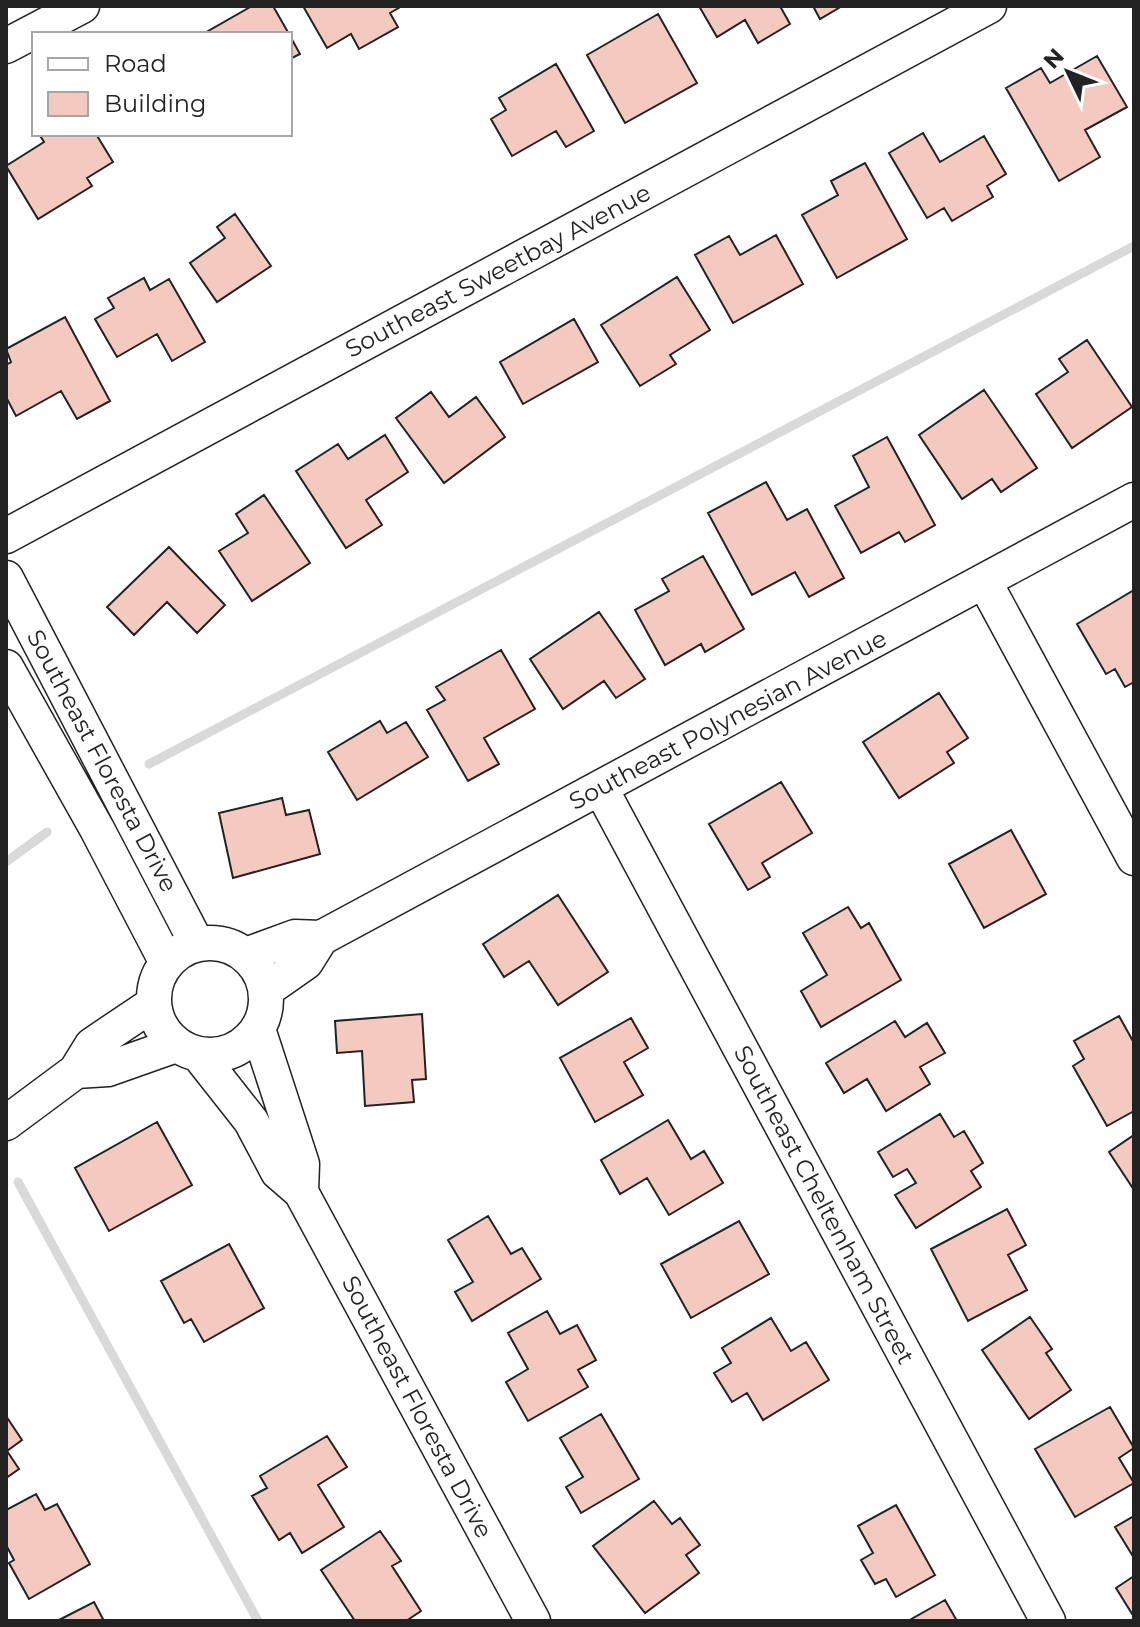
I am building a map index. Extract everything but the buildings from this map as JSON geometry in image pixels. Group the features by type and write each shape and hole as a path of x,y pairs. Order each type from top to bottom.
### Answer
{"street":[{"path":"33,32 82,6"},
{"name":"Southeast Sweetbay Avenue","path":"6,536 989,6"},
{"path":"6,46 32,32"},
{"name":"Southeast Polynesian Avenue","path":"266,990 306,962 321,938 1134,500"},
{"name":"Southeast Floresta Drive","path":"6,578 197,944"},
{"path":"984,581 1134,858"},
{"name":"Southeast Floresta Drive","path":"6,667 97,829 166,961"},
{"name":"Southeast Cheltenham Street","path":"601,789 1048,1621"},
{"name":"Southeast Polynesian Avenue","path":"246,955 295,937 321,938"},
{"path":"76,1071 108,1069 188,1050 233,1051 258,1029 264,1017 266,990 255,965 246,955 223,945 197,944 166,961 154,987 153,1004 157,1020 188,1050"},
{"path":"6,1123 76,1071 92,1045 153,1004"},
{"name":"Southeast Floresta Drive","path":"258,1029 302,1164 301,1192"},
{"name":"Southeast Floresta Drive","path":"188,1050 251,1121 278,1172 301,1192 533,1621"}],"waterway":[{"path":"149,764 1134,246"},
{"path":"6,862 47,832"},
{"path":"18,1182 258,1621"}]}
